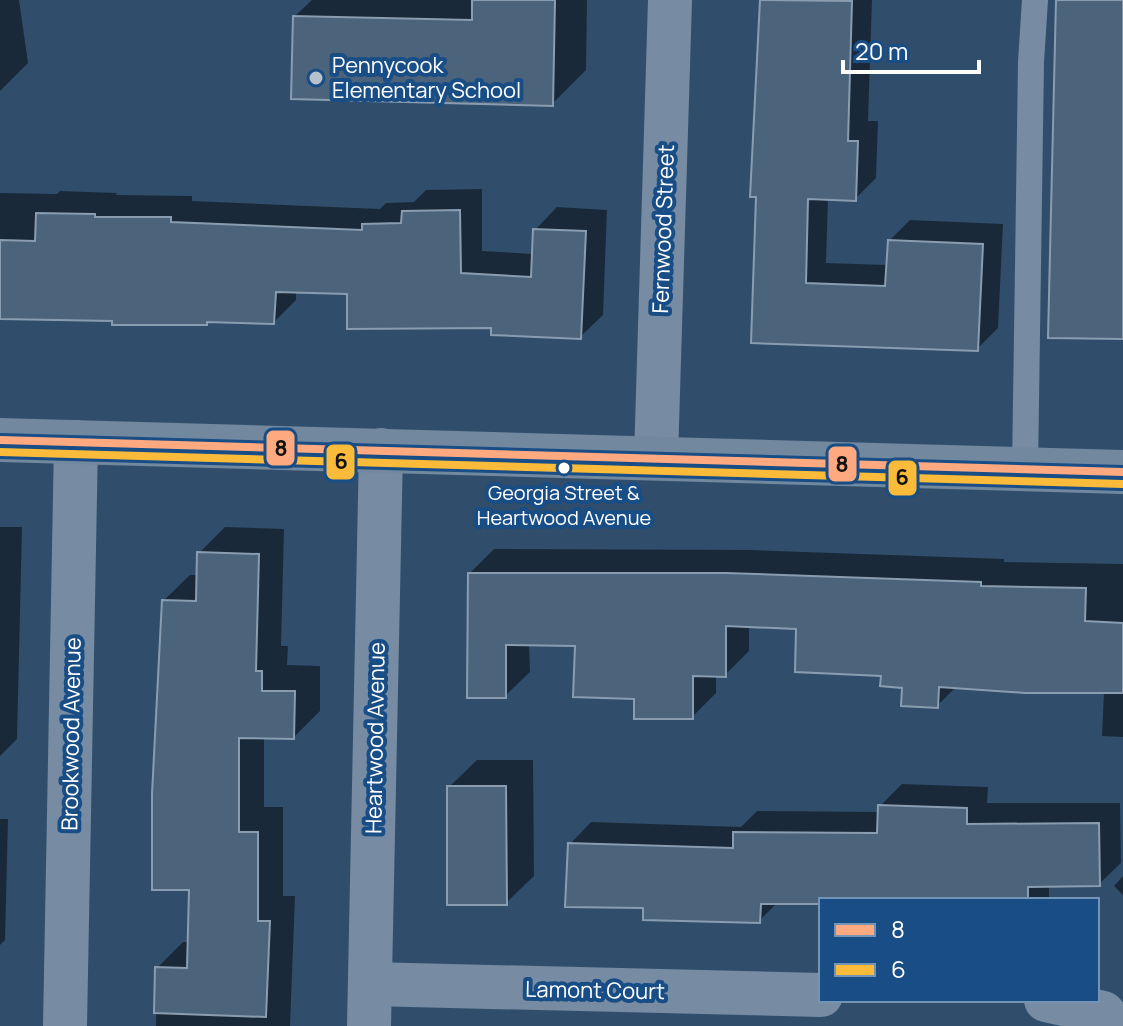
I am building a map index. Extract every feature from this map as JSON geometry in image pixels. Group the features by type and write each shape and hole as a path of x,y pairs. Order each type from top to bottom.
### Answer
{"main road":[{"path":"0,440 1123,472"}],"street":[{"name":"Fernwood Street","path":"656,458 670,0"},
{"name":"Brookwood Avenue","path":"65,1026 76,442"},
{"name":"Heartwood Avenue","path":"369,1005 381,450"},
{"name":"Lamont Court","path":"369,1005 819,995"},
{"path":"1055,1002 1103,1013 1115,1026"}],"lane":[{"path":"1025,469 1031,62 1035,0"}],"building":[{"path":"472,0 555,0 553,106 291,99 293,16 472,20"},
{"path":"760,0 852,1 848,141 858,141 856,201 808,199 806,283 885,286 888,240 983,244 978,351 751,343 756,197 750,197"},
{"path":"1056,0 1123,0 1123,339 1048,338"},
{"path":"460,210 461,273 531,277 533,229 586,231 581,339 491,335 491,328 347,329 347,294 276,292 274,324 207,322 207,325 112,325 112,321 0,319 0,240 35,241 36,213 171,217 171,222 362,230 362,224 401,223 402,211"},
{"path":"197,552 259,554 256,671 262,671 262,691 295,691 294,739 239,738 239,832 258,832 258,921 270,921 266,1017 154,1013 155,967 187,968 189,890 152,890 152,794 162,600 196,601"},
{"path":"468,573 726,573 1086,588 1085,621 1123,623 1123,693 1025,693 939,687 938,708 901,706 902,688 880,686 881,676 795,672 796,629 726,626 726,677 693,676 693,719 634,719 634,699 573,697 575,646 506,645 506,698 467,698"},
{"path":"447,786 506,786 507,905 447,905"},
{"path":"878,805 967,808 967,824 1099,823 1100,886 1028,887 1028,898 819,898 819,904 761,904 760,923 643,920 643,908 565,907 568,843 733,848 733,832 877,833"}],"transit line":[{"name":"8","path":"0,440 1123,472"},
{"name":"6","path":"0,452 1123,484"}],"place":[{"name":"Pennycook Elementary School","path":"316,78"},
{"name":"Georgia Street & Heartwood Avenue","path":"564,468"}]}
